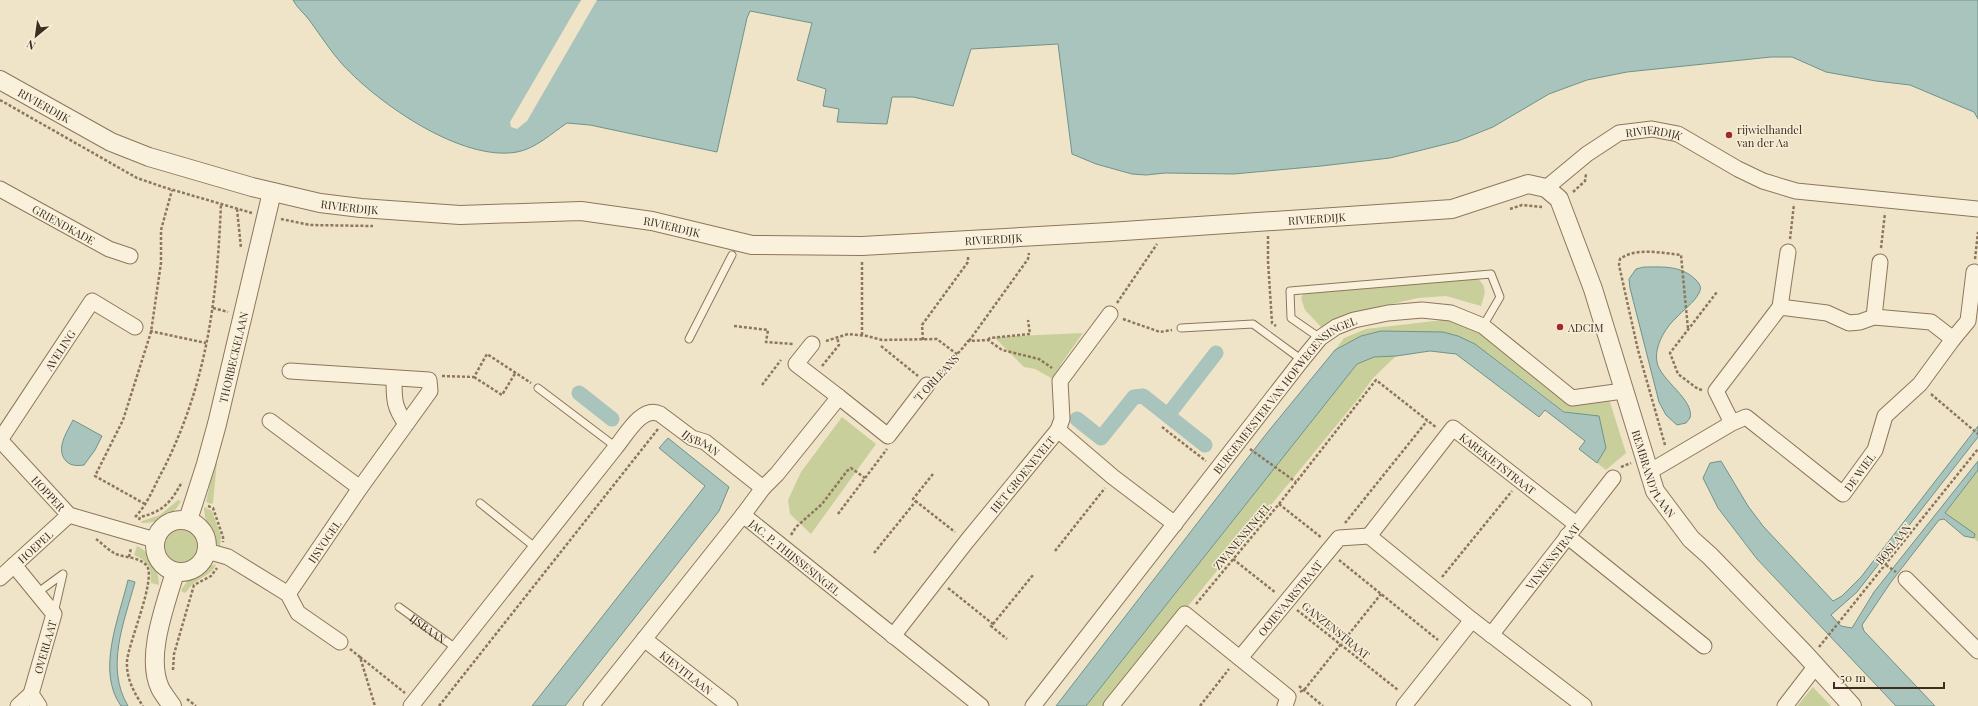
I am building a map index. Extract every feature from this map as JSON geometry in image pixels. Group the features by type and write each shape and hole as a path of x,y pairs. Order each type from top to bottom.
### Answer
{"street":[{"name":"RIVIERDIJK","path":"0,80 117,144 149,157 272,192 320,203 360,208 452,214 582,211 652,221 752,245 862,246 1452,209 1528,184 1553,193 1586,154 1619,133 1652,129 1678,134 1738,169 1763,181 1796,192 1978,209"},
{"name":"GRIENDKADE","path":"0,190 109,249 130,256"},
{"name":"THORBECKELAAN","path":"188,520 216,424 272,192"},
{"name":"REMBRANDTLAAN","path":"1553,193 1593,289 1655,491 1690,539 1710,556 1852,706"},
{"path":"1732,423 1716,392 1780,307 1788,252"},
{"path":"1874,316 1880,262"},
{"name":"DE WIEL","path":"1647,465 1669,461 1732,423 1746,417 1843,494 1875,450 1885,416 1920,384 1952,339 1968,321 1974,272"},
{"name":"AVELING","path":"0,440 92,301 134,327"},
{"path":"1780,307 1827,313 1849,322 1860,322 1874,316 1930,322 1952,339"},
{"name":"BURGEMEESTER VAN HOFWEGENSINGEL","path":"1033,706 1218,470 1302,360 1320,338 1336,327 1354,320 1388,313 1422,310 1451,313 1483,326 1572,398 1624,391"},
{"path":"1058,430 1062,419 1060,381 1110,314"},
{"path":"818,343 796,364 888,436"},
{"path":"290,371 394,379 429,380"},
{"path":"394,379 394,401 398,412 406,424"},
{"name":"IJSVOGEL","path":"288,594 360,488 430,391 429,380"},
{"name":"'T ORLEANS","path":"888,436 929,385"},
{"path":"743,515 763,488 777,474 839,397"},
{"name":"IJSBAAN","path":"410,704 457,649 616,447 642,416 648,412 654,411 667,418 692,438 705,442 763,488"},
{"path":"270,421 360,488"},
{"name":"KAREKIETSTRAAT","path":"1369,536 1453,428 1576,524"},
{"name":"HET GROENEVELT","path":"894,636 967,541 1058,430 1114,477 1176,524"},
{"name":"HOPPER","path":"0,440 69,515 155,540"},
{"name":"VINKENSTRAAT","path":"1491,635 1613,478"},
{"name":"HOEPEL","path":"0,578 69,515"},
{"name":"JAC. P. THIJSSESINGEL","path":"591,706 743,515 982,706"},
{"path":"214,553 193,570 175,572 165,568 158,560 154,550 155,540 157,533 167,523 174,520 188,520 194,523 203,532 207,545 214,553 228,556 288,594 298,613 340,642"},
{"path":"1339,538 1369,536 1472,620 1584,706"},
{"path":"1567,536 1704,646"},
{"name":"OOIEVAARSTRAAT","path":"1240,658 1339,538"},
{"name":"OVERLAAT","path":"14,565 54,614 35,700 18,706"},
{"path":"175,572 154,657 160,688 178,701"},
{"path":"1906,579 1978,651"},
{"path":"1111,706 1185,614 1240,658 1287,702"},
{"path":"1406,703 1472,620"},
{"name":"KIEVITLAAN","path":"644,639 730,706"},
{"path":"1785,706 1815,667"}],"lane":[{"path":"689,339 732,255"},
{"path":"1320,338 1291,318 1290,291 1491,274 1500,297 1483,326"},
{"path":"1181,328 1253,324 1302,360"},
{"path":"538,388 616,447"},
{"path":"480,503 536,548"},
{"path":"37,593 63,574 54,614"},
{"name":"IJSBAAN","path":"399,607 457,649"}],"path":[{"name":"RIVIERDIJK","path":"0,100 137,178 172,190 266,216 310,225 380,227"},
{"path":"145,504 95,476 123,420 151,332 161,263 161,230 172,190"},
{"path":"1788,252 1796,192"},
{"path":"1508,209 1522,205 1548,206 1553,193"},
{"path":"1880,262 1886,200"},
{"path":"135,517 145,504 177,440 194,396 213,308 221,204"},
{"path":"1974,272 1978,232"},
{"path":"1268,233 1272,323 1278,328"},
{"path":"1161,239 1110,314 1160,332 1181,328"},
{"path":"1669,461 1638,350 1619,265 1620,259 1625,255 1643,252 1681,255 1688,329"},
{"name":"'T ORLEANS","path":"929,385 945,366 958,355 1028,259 1029,253"},
{"name":"RIVIERDIJK","path":"1021,254 1036,253"},
{"name":"RIVIERDIJK","path":"960,256 976,256"},
{"path":"923,340 922,325 968,262 968,256"},
{"path":"862,335 862,260 869,260"},
{"path":"1716,392 1698,389 1678,374 1670,353 1717,292"},
{"path":"213,308 231,313"},
{"path":"968,341 988,340 990,338 1030,334 1028,320"},
{"path":"734,326 768,330 766,342 794,344 790,350"},
{"path":"151,332 206,343"},
{"path":"818,343 848,334 862,335 882,340 937,339 958,355"},
{"path":"813,377 839,345 837,337"},
{"path":"988,340 1002,350 1039,359 1050,367"},
{"path":"881,346 929,385"},
{"path":"474,377 487,354 538,388"},
{"path":"762,385 785,356"},
{"path":"429,380 441,376 474,377 502,395 516,372"},
{"path":"1279,504 1376,380 1447,436"},
{"path":"1920,384 1978,434"},
{"path":"439,706 667,418"},
{"path":"1339,538 1343,524 1427,421"},
{"path":"1162,427 1218,470"},
{"path":"838,514 892,442 888,436"},
{"name":"BOSLAAN","path":"1818,647 1848,612 1978,449"},
{"path":"1251,450 1280,469 1296,482"},
{"path":"1613,478 1622,465 1647,465"},
{"path":"798,526 822,504 846,471 851,468 864,478"},
{"path":"933,474 913,499 967,541"},
{"path":"1055,551 1114,477"},
{"path":"1433,589 1520,480"},
{"path":"134,534 140,517 161,510 174,496 213,508 223,537 214,553 219,566 211,576 194,585 174,654 174,677"},
{"path":"874,553 916,501"},
{"name":"ZWANENSINGEL","path":"1185,614 1192,610 1279,504 1322,538 1339,538"},
{"path":"1328,550 1449,649"},
{"path":"129,557 142,561 147,567 149,574 128,661 129,679 136,696 143,706"},
{"name":"GANZENSTRAAT","path":"1233,559 1340,644 1406,703"},
{"path":"993,624 1033,575"},
{"path":"937,579 993,624 991,626 1007,639"},
{"path":"1287,702 1304,690 1381,594"},
{"path":"340,642 360,657 410,704"},
{"path":"360,657 375,706"},
{"path":"1200,706 1240,658"},
{"path":"178,701 196,706"}],"green space":[{"path":"1477,278 1483,284 1485,291 1481,306 1446,296 1418,298 1357,312 1323,329 1305,310 1301,298 1304,293 1349,287"},
{"path":"1443,320 1464,322 1480,330 1570,399 1609,399 1626,453 1606,470 1597,463 1606,448 1598,416 1565,412 1475,344 1347,343 1335,350 1344,338 1366,329"},
{"path":"1083,333 1061,364 1055,380 1035,369 1024,367 994,337"},
{"path":"1396,356 1373,378 1358,399 1106,706 1086,706 1357,364 1374,357"},
{"path":"842,417 876,444 811,534 790,514 788,500 801,472"},
{"path":"215,461 217,461 213,503 211,504 206,502"},
{"path":"1978,470 1978,542 1974,538 1974,534 1945,513"},
{"path":"178,500 181,501 178,506 165,518 153,522 141,523 142,521 160,515"},
{"path":"204,507 212,511 221,536 220,547 209,528 205,517"},
{"path":"178,530 184,530 193,534 197,546 193,558 184,562 178,562 169,558 165,549 165,543 169,534"},
{"path":"137,546 150,557 153,562 158,574 159,585 151,583 150,568 142,559 134,555"},
{"path":"216,564 212,571 194,583 185,593 181,591 187,582 196,574"},
{"path":"1813,687 1831,706 1797,706"}],"water":[{"path":"293,0 1978,0 1978,119 1974,112 1910,85 1876,81 1826,72 1792,57 1771,57 1627,72 1587,80 1549,94 1493,127 1458,141 1390,158 1234,174 1132,174 1096,164 1072,154 1058,44 971,49 953,106 913,97 892,97 887,124 837,122 839,109 823,106 826,89 797,80 812,23 750,11 747,18 717,152 590,125 567,123 530,148 517,152 495,153 472,148 447,139 423,127 399,112 378,96 343,65"},
{"path":"1644,267 1665,267 1678,269 1690,275 1700,286 1700,291 1697,297 1664,332 1657,350 1657,362 1659,369 1683,397 1690,411 1690,418 1686,423 1677,425 1666,415 1659,402 1629,279 1636,269"},
{"path":"1381,331 1443,332 1458,336 1475,344 1564,412 1599,416 1606,448 1597,463 1579,449 1585,441 1545,410 1539,417 1456,354 1430,351 1396,356 1374,357 1357,364 1086,706 1056,706 1267,433 1335,350 1361,336"},
{"path":"73,420 102,436 95,450 84,465 79,466 68,463 63,456 62,451 63,440"},
{"path":"1978,426 1978,437 1857,592 1831,615 1841,626 1852,628 1874,592 1978,461 1978,470 1945,513 1975,534 1974,538 1964,536 1944,519 1939,520 1891,582 1862,625 1864,631 1935,706 1896,706 1757,559 1718,508 1703,478 1710,463 1721,461 1748,506 1763,526 1833,601 1842,596 1861,577"},
{"path":"668,438 729,487 719,511 565,706 532,706 705,486 659,448"},
{"path":"128,580 135,582 122,629 117,660 121,691 128,706 121,706 114,692 110,677 110,661 115,627"}],"pier":[{"path":"581,0 597,0 527,121 517,129 511,127 510,122"}],"waterway":[{"path":"1168,415 1216,353"},
{"path":"579,393 612,419"},
{"path":"1077,419 1101,438 1134,397 1143,396 1205,445"}],"place":[{"name":"rijwielhandel van der Aa","path":"1729,135"},
{"name":"ADCIM","path":"1560,327"}]}
